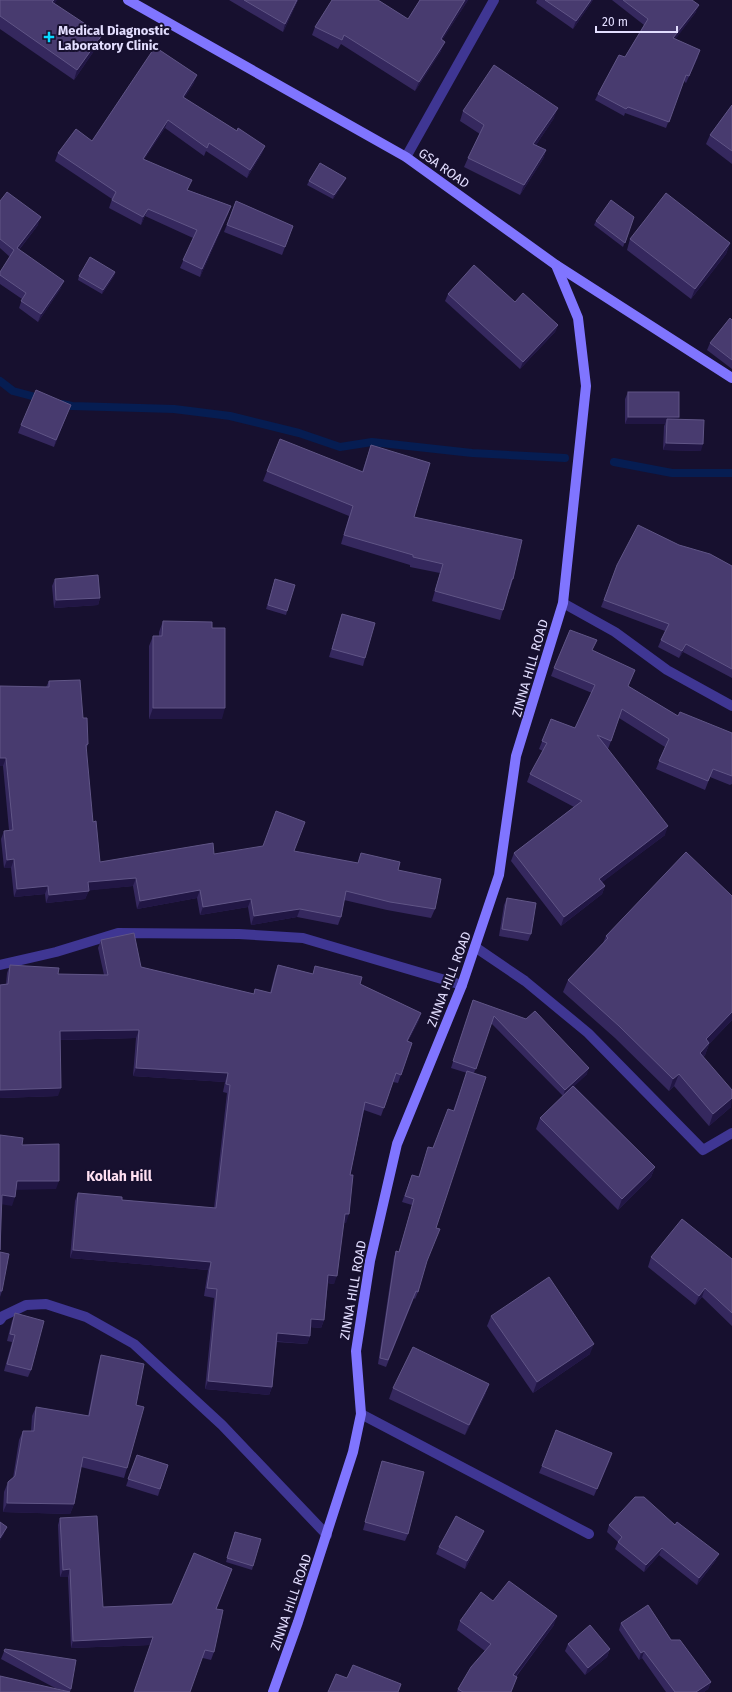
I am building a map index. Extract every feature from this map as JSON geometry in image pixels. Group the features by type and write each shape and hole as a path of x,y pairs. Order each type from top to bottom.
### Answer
{"street":[{"name":"GSA ROAD","path":"128,0 406,157 556,265 732,378"},
{"path":"406,157 494,0"},
{"name":"ZINNA HILL ROAD","path":"273,1692 327,1535 353,1452 361,1414 356,1351 370,1262 397,1144 462,985 499,874 516,756 563,602 586,386 578,318 556,265"},
{"path":"563,602 615,632 667,670 732,706"},
{"path":"0,965 56,952 118,933 239,934 303,938 462,985"},
{"path":"475,947 526,981 588,1033 703,1150 732,1133"},
{"path":"0,1320 3,1316 26,1305 46,1304 86,1317 134,1344 222,1425 327,1535"},
{"path":"361,1414 589,1534"}],"building":[{"name":"Medical Diagnostic Laboratory Clinic","path":"0,0 54,0 52,2 102,35 77,70 0,16"},
{"path":"244,0 297,0 285,24"},
{"path":"332,0 378,0 408,19 420,0 465,0 441,39 445,42 419,82 344,35 342,40 315,27"},
{"path":"545,0 591,0 576,21"},
{"path":"623,0 692,0 699,5 673,38 700,50 689,76 686,75 669,122 628,107 626,109 598,94 619,55 625,57 648,19"},
{"path":"155,47 197,75 183,97 237,131 238,128 265,146 250,170 209,143 207,148 168,120 143,159 192,180 187,190 231,206 202,269 183,260 197,230 148,209 143,217 112,200 116,192 58,153 76,129 92,141"},
{"path":"494,65 558,108 533,144 546,150 524,185 468,158 484,125 463,111"},
{"path":"732,105 732,151 710,135"},
{"path":"320,163 346,178 334,195 309,181"},
{"path":"7,192 41,217 17,248 64,281 41,314 21,301 26,293 0,275 0,272 14,250 0,239 0,201"},
{"path":"666,193 730,243 695,289 630,239"},
{"path":"611,200 634,217 625,243 596,221"},
{"path":"236,201 293,226 285,247 227,225"},
{"path":"90,257 115,272 103,290 79,276"},
{"path":"474,265 515,302 523,293 558,325 523,362 448,294"},
{"path":"730,318 732,320 732,360 710,343"},
{"path":"36,390 71,405 56,440 21,425"},
{"path":"628,392 679,392 679,417 628,417"},
{"path":"667,419 704,420 703,444 666,443"},
{"path":"280,439 363,472 371,445 430,463 414,517 522,540 513,579 503,610 435,591 443,564 413,557 413,555 344,535 353,506 267,471"},
{"path":"638,525 679,545 710,554 732,566 732,669 686,644 682,651 661,640 669,624 604,600 617,565"},
{"path":"98,575 100,598 56,600 55,579"},
{"path":"275,579 295,585 287,611 268,605"},
{"path":"342,614 375,623 365,658 332,649"},
{"path":"163,621 212,622 212,628 225,628 225,708 153,708 153,636 162,636"},
{"path":"570,630 597,640 592,650 635,670 628,686 678,716 680,712 732,733 732,776 713,769 708,781 659,761 669,739 622,709 611,741 597,735 668,826 599,879 605,886 564,917 514,853 582,801 530,774 547,743 542,741 551,719 575,728 595,685 554,668"},
{"path":"80,680 83,718 87,718 88,744 86,745 93,822 96,821 100,862 213,843 214,854 263,846 276,811 305,822 294,851 358,863 361,853 400,862 398,870 441,879 435,909 390,902 346,891 341,917 300,909 254,916 251,899 203,907 200,890 140,901 136,878 88,882 89,891 49,895 48,886 17,889 14,859 7,860 4,831 13,830 6,758 0,758 0,686 49,687 49,681"},
{"path":"686,852 732,896 732,1012 706,1039 709,1043 700,1053 732,1090 732,1098 713,1114 679,1074 673,1079 619,1026 568,980 608,938 606,936"},
{"path":"507,898 536,903 531,934 502,929"},
{"path":"134,933 141,967 254,994 255,989 271,993 278,965 313,974 315,966 362,977 360,984 421,1013 407,1041 412,1043 401,1075 396,1073 384,1108 365,1102 350,1175 353,1175 349,1214 345,1214 337,1276 328,1275 324,1320 311,1319 310,1336 277,1333 272,1387 208,1381 217,1289 207,1288 211,1262 73,1250 78,1193 122,1197 122,1200 216,1208 230,1085 226,1084 228,1073 136,1068 139,1030 60,1031 61,1088 0,1090 0,985 8,984 10,965 59,968 58,974 108,975 101,940"},
{"path":"473,1000 526,1019 535,1011 589,1068 565,1090 494,1016 476,1069 453,1061"},
{"path":"467,1071 486,1077 436,1228 440,1229 427,1261 418,1292 416,1291 388,1360 380,1358 396,1251 399,1252 414,1199 405,1196 412,1175 419,1177 428,1147 433,1148 448,1109 454,1111"},
{"path":"573,1086 655,1167 622,1199 540,1118"},
{"path":"0,1135 23,1138 22,1145 59,1144 59,1181 17,1181 15,1197 2,1195 0,1250"},
{"path":"682,1219 732,1259 732,1313 705,1288 699,1296 651,1257"},
{"path":"0,1252 9,1254 2,1291 0,1291"},
{"path":"549,1277 594,1344 537,1382 491,1316"},
{"path":"15,1313 44,1321 31,1370 7,1364 15,1335 10,1334"},
{"path":"413,1347 489,1384 469,1425 393,1388"},
{"path":"101,1355 144,1364 136,1405 144,1407 127,1468 83,1457 74,1504 7,1503 8,1482 15,1476 23,1431 34,1431 36,1407 89,1416"},
{"path":"556,1430 612,1453 597,1489 542,1466"},
{"path":"137,1455 168,1465 160,1489 128,1479"},
{"path":"382,1461 424,1472 408,1534 365,1522"},
{"path":"635,1497 644,1497 675,1525 677,1522 719,1554 699,1578 662,1548 646,1565 618,1542 622,1537 609,1525"},
{"path":"97,1516 103,1607 172,1604 194,1553 232,1569 216,1609 223,1610 214,1652 205,1650 190,1692 134,1692 153,1637 73,1641 70,1569 63,1570 60,1518"},
{"path":"456,1516 484,1531 467,1561 439,1547"},
{"path":"0,1522 7,1527 0,1538"},
{"path":"235,1532 261,1539 253,1566 227,1558"},
{"path":"509,1581 557,1616 513,1675 517,1677 511,1692 463,1692 458,1689 471,1667 491,1644 460,1621 481,1592 493,1601"},
{"path":"648,1605 671,1640 680,1640 711,1682 696,1692 675,1692 644,1651 641,1653 621,1623"},
{"path":"590,1625 610,1649 588,1668 568,1644"},
{"path":"5,1649 76,1660 71,1689 4,1651"},
{"path":"353,1665 401,1684 398,1692 328,1692 336,1674 347,1678"},
{"path":"0,1676 70,1692 0,1692"}],"waterway":[{"path":"0,381 13,391 43,399"},
{"path":"62,404 72,406 174,409 230,416 299,433 340,447 372,442 472,453 565,458"},
{"path":"614,462 672,473 732,473"}],"place":[{"name":"Medical Diagnostic Laboratory Clinic","path":"49,37"}],"district":[{"name":"Kollah Hill","path":"119,1176"}]}
